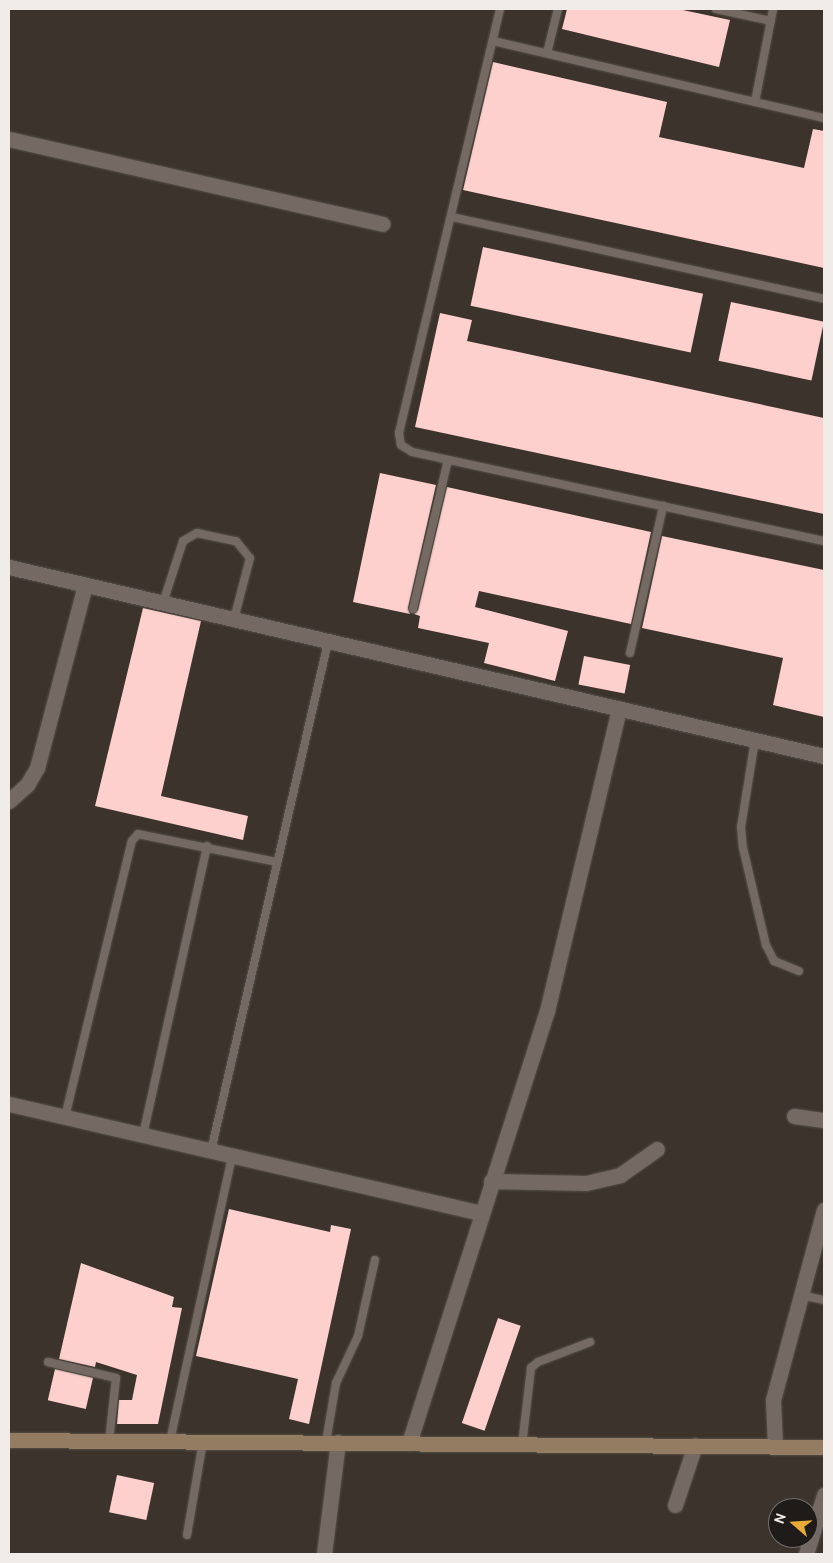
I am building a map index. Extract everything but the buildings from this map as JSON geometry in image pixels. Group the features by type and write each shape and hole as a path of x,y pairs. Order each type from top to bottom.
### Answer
{"street":[{"path":"9,139 382,224"},
{"path":"9,567 824,756"},
{"path":"9,801 27,785 37,768 85,585"},
{"path":"409,1443 490,1181 547,1011 619,708"},
{"path":"9,1104 480,1213"},
{"path":"794,1116 824,1120"},
{"path":"490,1181 586,1183 620,1175 657,1149"},
{"path":"775,1446 773,1400 824,1210"},
{"path":"9,1440 824,1447"},
{"path":"324,1554 332,1442"},
{"path":"674,1505 695,1445"},
{"path":"806,1554 824,1495"}],"lane":[{"path":"500,9 452,217 399,433 401,445 412,452 824,540"},
{"path":"547,53 558,9"},
{"path":"716,9 771,21"},
{"path":"755,102 773,9"},
{"path":"493,41 824,118"},
{"path":"452,217 824,299"},
{"path":"413,609 448,460"},
{"path":"630,653 664,506"},
{"path":"163,603 175,554 183,541 197,533 236,541 250,558 234,619"},
{"path":"211,1151 328,642"},
{"path":"755,740 742,827 743,848 766,945 774,961 799,971"},
{"path":"65,1117 132,841 147,832 277,862"},
{"path":"142,1135 207,846"},
{"path":"170,1441 232,1156"},
{"path":"332,1442 336,1383 358,1336 375,1260"},
{"path":"800,1295 824,1300"},
{"path":"522,1445 531,1368 538,1362 590,1342"},
{"path":"48,1362 116,1378 109,1441"},
{"path":"187,1535 203,1441"}]}
